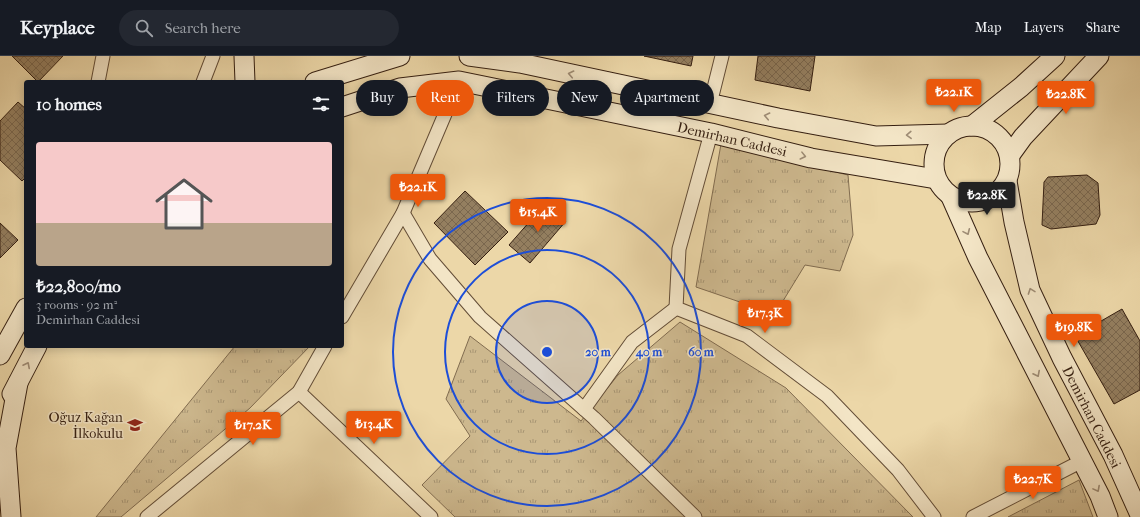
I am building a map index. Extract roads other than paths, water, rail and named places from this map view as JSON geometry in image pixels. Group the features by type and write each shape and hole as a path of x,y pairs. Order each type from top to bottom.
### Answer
{"main road":[{"path":"244,56 245,80"},
{"path":"322,80 400,56"},
{"name":"Demirhan Caddesi","path":"469,56 520,63 620,85"},
{"path":"972,126 1021,87 1055,56"},
{"path":"1010,156 1023,137 1099,56"},
{"name":"Demirhan Caddesi","path":"474,84 711,133 811,158 936,179"},
{"name":"Demirhan Caddesi","path":"344,106 400,88 416,86"},
{"name":"Demirhan Caddesi","path":"714,105 876,136 948,134"},
{"path":"972,126 984,128 996,134 1005,144 1010,156 1010,168 1007,181 999,192 989,199 976,203 963,202 950,197 942,189 936,179 933,167 934,155 939,143 948,134 959,128 972,126"},
{"name":"Demirhan Caddesi","path":"1007,181 1014,222 1030,290 1062,358 1113,455 1140,515"},
{"name":"Demirhan Caddesi","path":"950,197 978,258 1100,496 1108,517"},
{"path":"2,347 24,311"},
{"path":"0,417 36,348"},
{"path":"12,517 6,448 18,383"}],"street":[{"path":"98,80 103,56"},
{"path":"204,80 213,56"},
{"path":"714,88 722,56"},
{"path":"344,314 403,213 444,116"},
{"path":"584,409 632,342 676,308 679,249 711,133"},
{"path":"403,213 430,259 480,317 584,409 695,517"},
{"path":"676,308 747,336 827,396 898,470 934,517"},
{"path":"147,517 299,392 324,348"},
{"path":"299,392 431,517"},
{"path":"973,517 1082,461"}],"place":[{"name":"Oğuz Kağan İlkokulu","path":"135,425"}]}
